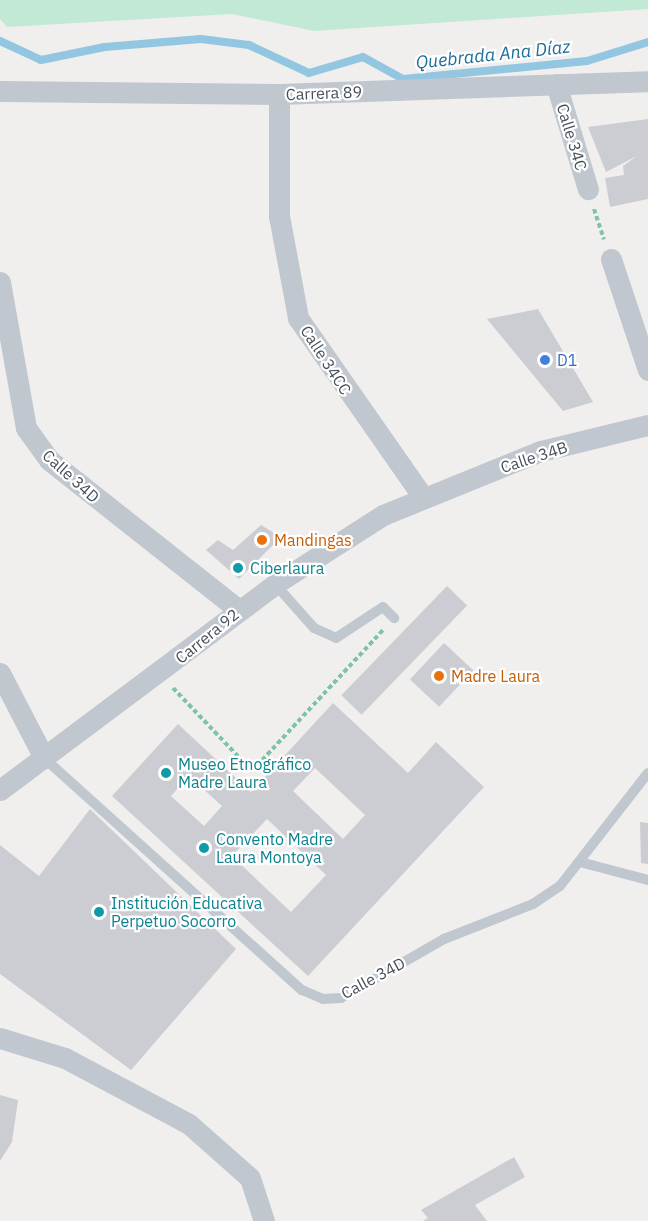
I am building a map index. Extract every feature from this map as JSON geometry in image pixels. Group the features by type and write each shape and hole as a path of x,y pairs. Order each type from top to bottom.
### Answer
{"street":[{"name":"Carrera 89","path":"0,91 279,94 648,81"},
{"name":"Calle 34C","path":"556,84 588,189"},
{"name":"Calle 34CC","path":"279,94 279,216 298,318 423,498"},
{"path":"611,259 648,370"},
{"name":"Calle 34D","path":"0,282 2,328 26,428 49,460 239,610"},
{"name":"Calle 34B","path":"423,498 541,451 648,425"},
{"name":"Carrera 92","path":"0,790 161,673 275,584 383,515 423,498"},
{"path":"0,673 44,758"},
{"path":"0,1038 64,1058 189,1124 250,1178 264,1221"}],"lane":[{"path":"275,584 314,628 336,638 383,607 394,618"},
{"name":"Calle 34D","path":"44,758 302,990 323,999 341,998 444,939 533,904 560,886 648,773"},
{"path":"580,862 648,880"}],"path":[{"path":"588,189 611,259"},
{"path":"161,673 252,771 394,618"}],"green space":[{"path":"0,0 648,0 648,9 314,31 232,14 7,27 0,19"}],"building":[{"path":"648,119 648,199 610,207 605,178 624,175 623,166 637,156 606,172 588,127"},
{"name":"D1","path":"538,309 593,402 563,411 487,319"},
{"name":"Ciberlaura","path":"261,525 281,537 239,579 206,550 218,540 233,550"},
{"path":"447,586 467,605 362,715 341,695"},
{"path":"444,643 473,670 439,707 410,680"},
{"name":"Convento Madre Laura Montoya","path":"333,703 408,773 436,742 484,787 308,976 112,796 178,724 251,792","holes":["315,768 365,815 343,839 293,791","189,776 222,806 204,826 171,796","267,819 326,875 291,912 232,856"]},
{"name":"Institución Educativa Perpetuo Socorro","path":"90,809 236,949 131,1070 0,974 0,845 39,876"},
{"path":"640,822 648,823 648,864 641,863"},
{"path":"0,1095 18,1100 12,1142 0,1161"},
{"path":"514,1157 525,1177 475,1205 487,1221 423,1221 428,1218 421,1210"}],"waterway":[{"name":"Quebrada Ana Díaz","path":"0,41 41,60 105,47 201,39 249,45 309,73 363,57 403,79 587,61 648,42"}],"place":[{"name":"D1","path":"545,360"},
{"name":"Mandingas","path":"262,540"},
{"name":"Ciberlaura","path":"238,568"},
{"name":"Madre Laura","path":"439,676"},
{"name":"Museo Etnográfico Madre Laura","path":"166,773"},
{"name":"Convento Madre Laura Montoya","path":"204,848"},
{"name":"Institución Educativa Perpetuo Socorro","path":"99,912"}]}
